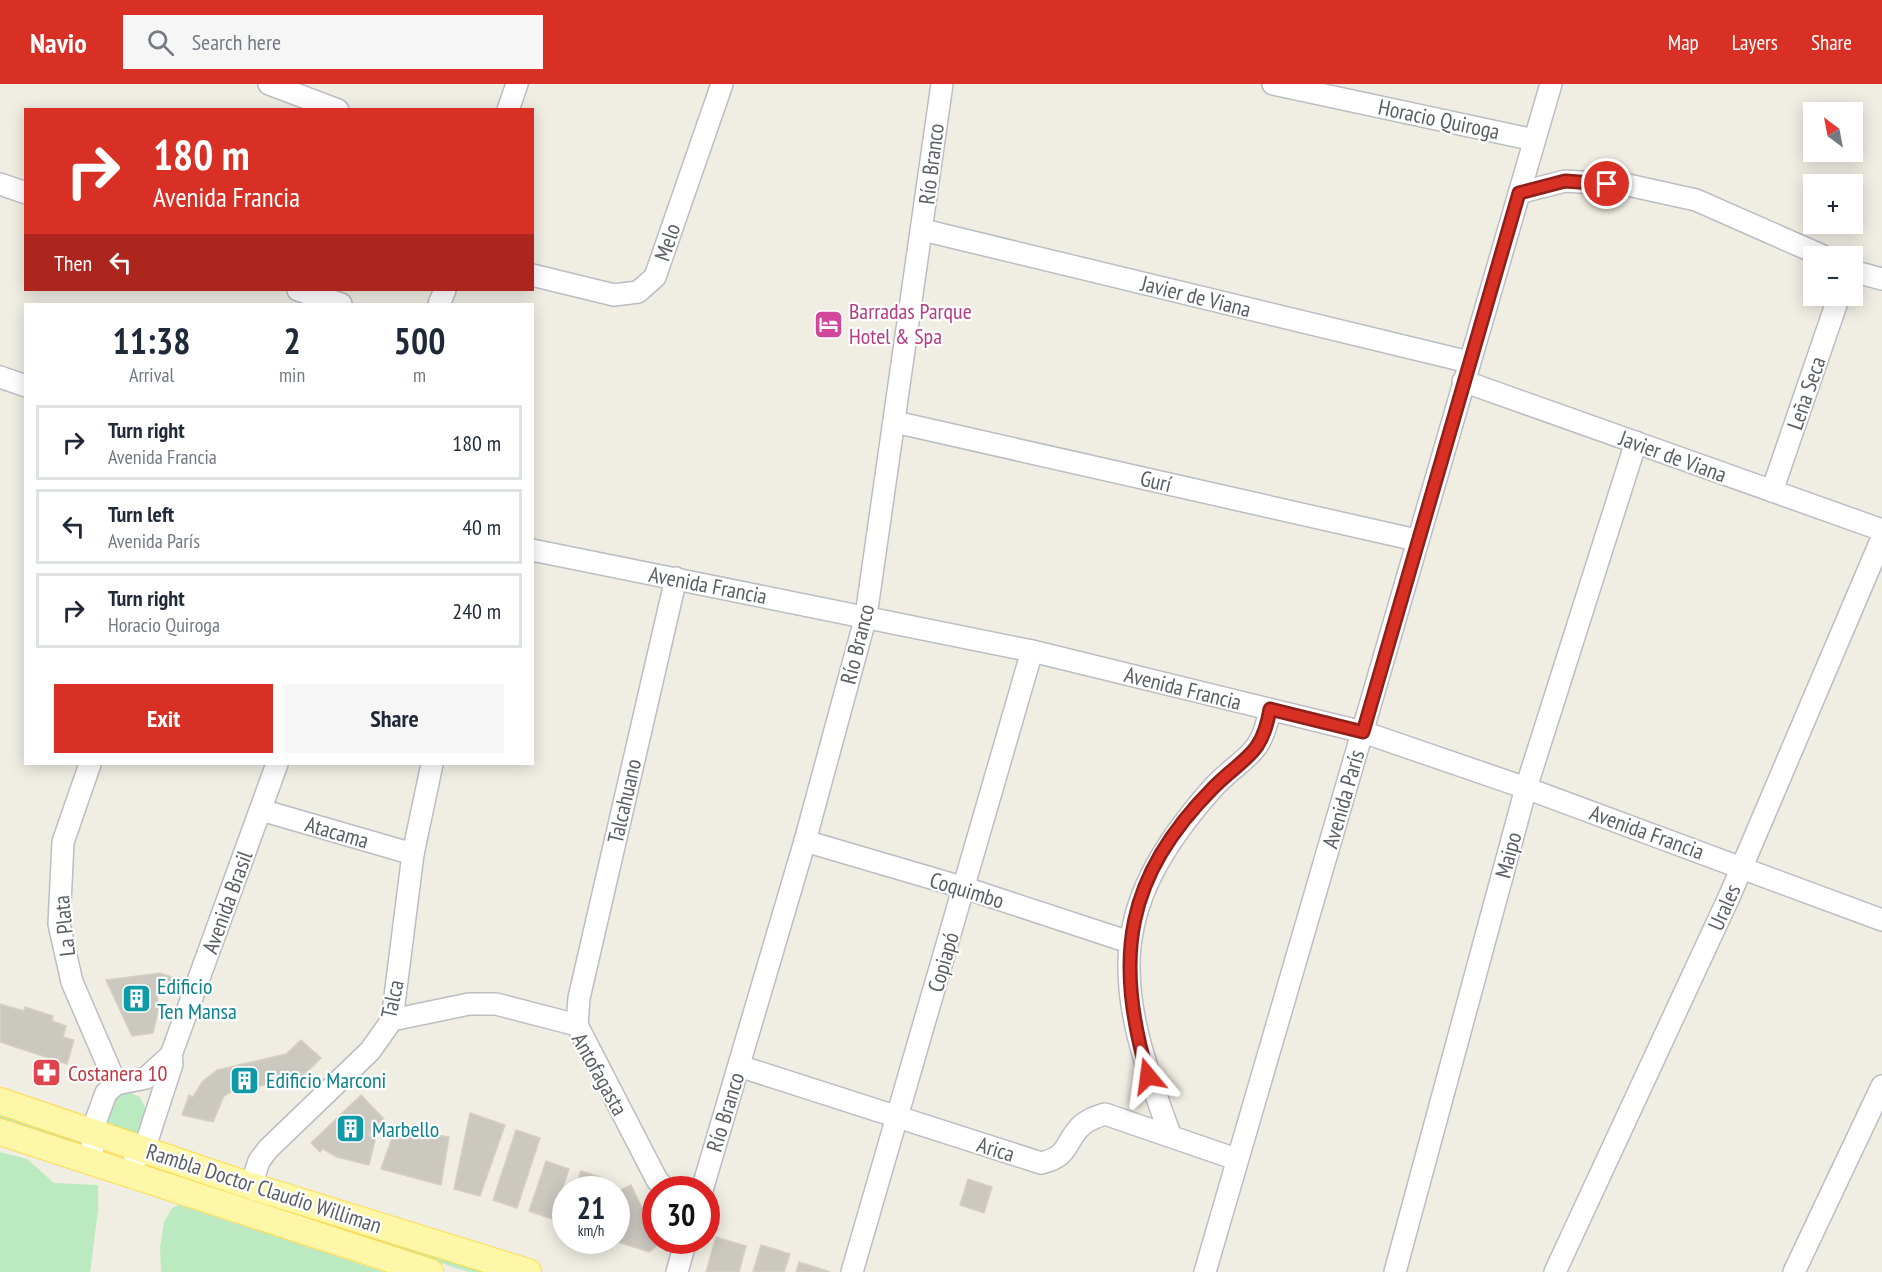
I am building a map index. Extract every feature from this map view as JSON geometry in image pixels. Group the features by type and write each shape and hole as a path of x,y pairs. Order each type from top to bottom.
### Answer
{"main road":[{"name":"Rambla Doctor Claudio Williman","path":"0,1101 251,1186 528,1272"},
{"name":"Rambla Doctor Claudio Williman","path":"0,1132 430,1272"}],"street":[{"path":"509,108 517,84"},
{"name":"Melo","path":"534,275 614,295 638,292 655,277 722,84"},
{"name":"Río Branco","path":"706,1176 804,841 866,616 923,230 942,84"},
{"name":"Horacio Quiroga","path":"1273,84 1534,140"},
{"name":"Avenida París","path":"1205,1272 1236,1159 1363,732 1416,540 1551,84"},
{"path":"274,85 333,108"},
{"path":"1519,193 1565,181 1628,185 1696,200 1803,248"},
{"path":"0,184 24,192"},
{"name":"Javier de Viana","path":"923,230 1466,371 1636,442 1882,530"},
{"path":"1863,274 1882,279"},
{"path":"301,291 338,303"},
{"name":"Leña Seca","path":"1772,491 1836,306"},
{"path":"0,377 24,385"},
{"name":"Gurí","path":"895,422 1416,540"},
{"name":"Maipo","path":"1395,1272 1526,788 1636,442"},
{"name":"Urales","path":"1555,1272 1742,867 1882,538"},
{"name":"Avenida Francia","path":"534,550 1032,651 1363,732 1526,788 1882,920"},
{"name":"Talcahuano","path":"577,1026 579,998 676,578"},
{"name":"Copiapó","path":"852,1272 1032,651"},
{"path":"1170,1134 1148,1076 1134,1026 1129,942 1137,905 1152,870 1183,824 1213,788 1259,747 1267,728 1270,709"},
{"name":"La Plata","path":"90,765 63,842 59,924 72,982 126,1083"},
{"name":"Avenida Brasil","path":"126,1172 144,1150 172,1064 171,1055 277,765"},
{"name":"Talca","path":"251,1186 259,1161 268,1149 370,1051 392,1020 413,854 432,765"},
{"name":"Atacama","path":"261,810 413,854"},
{"name":"Coquimbo","path":"804,841 964,888 1129,942"},
{"name":"Antofagasta","path":"392,1020 469,1004 496,1004 577,1026 655,1176"},
{"path":"93,1161 92,1131 106,1092 154,1072 163,1060 171,1055"},
{"name":"Arica","path":"739,1066 1041,1163 1054,1160 1064,1152 1079,1128 1091,1119 1105,1114 1170,1134 1236,1159"},
{"path":"126,1083 151,1094 158,1105"},
{"path":"1794,1272 1882,1086"},
{"path":"677,1272 682,1254"}],"green space":[{"path":"126,1091 140,1097 147,1111 142,1129 133,1134 106,1126 104,1119 114,1095"},
{"path":"0,1110 82,1142 80,1145 0,1123"},
{"path":"0,1152 27,1159 54,1183 98,1185 98,1211 90,1272 0,1272"},
{"path":"146,1161 507,1272 469,1272 149,1170"},
{"path":"179,1205 384,1272 161,1272 160,1248 164,1222 172,1208"}],"building":[{"name":"Edificio Ten Mansa","path":"160,973 177,979 173,987 156,991 159,1007 153,1033 132,1036 106,980"},
{"path":"0,1004 24,1011 25,1007 53,1016 52,1021 66,1026 63,1037 74,1040 67,1064 0,1042"},
{"name":"Edificio Marconi","path":"301,1040 321,1058 305,1074 298,1078 231,1092 224,1096 213,1122 182,1115 189,1095 193,1097 202,1082 217,1070 286,1054"},
{"name":"Marbello","path":"361,1095 384,1119 368,1135 376,1136 369,1165 337,1157 323,1149 320,1152 311,1143"},
{"path":"470,1113 505,1125 480,1196 454,1189"},
{"path":"397,1124 411,1128 413,1124 436,1129 435,1135 449,1137 441,1185 381,1169"},
{"path":"516,1130 540,1138 517,1208 493,1200"},
{"path":"546,1161 569,1169 567,1176 552,1176 552,1219 529,1211"},
{"path":"581,1171 597,1176 579,1176"},
{"path":"968,1179 992,1187 984,1213 960,1205"},
{"path":"630,1185 642,1208 642,1250 630,1246"},
{"path":"720,1238 746,1246 739,1272 706,1272 711,1254 720,1254"},
{"path":"761,1245 790,1254 784,1272 753,1272"},
{"path":"799,1262 830,1272 796,1272"}],"place":[{"name":"Barradas Parque Hotel & Spa","path":"828,324"},
{"name":"Edificio Ten Mansa","path":"136,999"},
{"name":"Costanera 10","path":"47,1073"},
{"name":"Edificio Marconi","path":"245,1080"},
{"name":"Marbello","path":"351,1129"}],"route":[{"path":"1148,1076 1134,1026 1129,942 1137,905 1152,870 1183,824 1213,788 1259,747 1267,728 1270,709 1363,732 1416,540 1519,193 1565,181 1607,184"}]}
